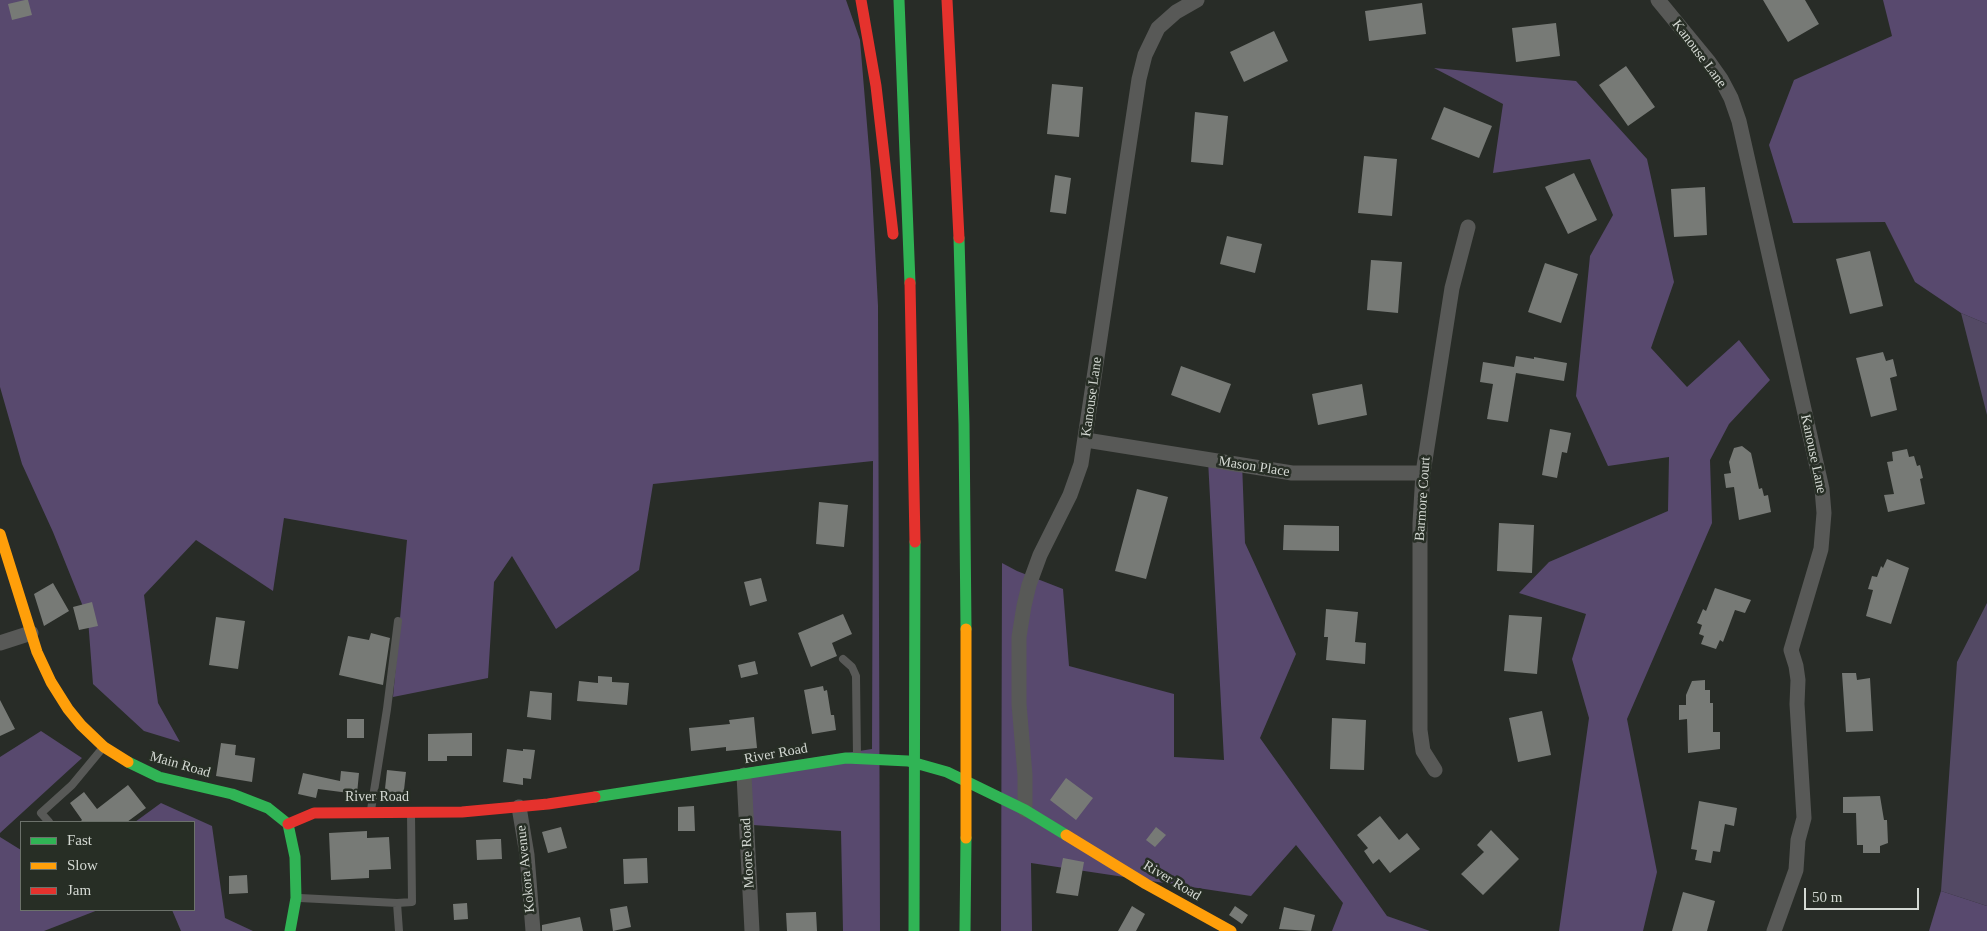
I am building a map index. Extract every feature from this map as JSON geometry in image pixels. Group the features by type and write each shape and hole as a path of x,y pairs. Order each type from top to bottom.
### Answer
{"main road":[{"path":"861,0 876,86 894,247"},
{"path":"898,0 908,203 914,426 914,931"},
{"path":"947,0 957,191 961,321 967,748 965,931"},
{"path":"899,287 914,426"},
{"name":"Main Road","path":"0,534 31,633 51,682 63,702 81,725 104,747 121,759 159,777 232,794 268,808 288,824"},
{"name":"River Road","path":"288,824 314,813 462,812 519,807 744,775 846,758 908,761 929,766 968,781 1025,810 1146,884 1231,931"},
{"path":"288,824 295,857 296,898 290,931"}],"street":[{"name":"Kanouse Lane","path":"1025,810 1025,775 1019,704 1019,637 1024,606 1029,585 1040,555 1056,524 1081,464 1139,79 1145,55 1158,28 1176,12 1197,0"},
{"name":"Kanouse Lane","path":"1658,0 1713,68 1730,98 1739,121 1822,489 1824,513 1821,549 1791,650 1798,680 1797,704 1804,818 1798,840 1796,870 1774,931"},
{"name":"Barmore Court","path":"1435,770 1423,751 1420,730 1420,523 1423,473 1452,288 1468,228"},
{"name":"Mason Place","path":"1086,440 1292,473 1423,473"},
{"path":"0,643 31,633"},
{"name":"Moore Road","path":"744,775 752,931"},
{"name":"Kokora Avenue","path":"519,807 527,855 533,931"}],"lane":[{"path":"370,812 388,709 398,621"},
{"path":"843,659 852,667 856,676 857,758"},
{"path":"48,821 41,813 72,785 104,747"},
{"path":"296,898 412,902 411,812"},
{"path":"398,903 399,931"}],"shaded area":[{"path":"0,0 846,0 860,40 871,173 878,306 880,931 843,931 841,831 753,825 747,768 872,749 873,461 653,484 639,570 556,629 512,556 494,582 488,678 393,697 407,540 284,518 273,591 196,540 144,595 158,703 180,742 144,731 93,684 88,619 53,532 22,464 0,387"},
{"path":"1883,0 1987,0 1987,324 1961,313 1915,282 1885,222 1793,223 1769,145 1794,80 1892,36"},
{"path":"1434,68 1576,81 1647,159 1674,282 1651,348 1687,387 1739,340 1770,380 1729,424 1710,460 1712,523 1627,719 1657,872 1643,931 1559,931 1589,718 1572,659 1586,614 1519,593 1549,562 1668,511 1669,457 1608,466 1576,396 1590,256 1613,215 1590,159 1493,173 1503,104"},
{"path":"1961,313 1987,324 1987,415"},
{"path":"1208,460 1242,462 1245,543 1296,654 1260,738 1387,916 1430,931 1332,931 1343,903 1296,845 1251,896 1031,863 1032,931 1001,931 1002,563 1063,589 1069,666 1174,694 1174,757 1224,760"},
{"path":"1987,603 1987,906 1941,891 1957,662"},
{"path":"41,731 82,758 0,833 0,757"},
{"path":"161,803 212,826 225,918 253,931 181,931 172,911 195,911 195,821 136,821"},
{"path":"0,837 20,849 20,911 95,911 44,931 0,931"},
{"path":"1941,891 1987,906 1987,931 1929,931"}],"building":[{"path":"28,0 32,15 12,20 8,4"},
{"path":"1763,0 1805,0 1819,24 1788,42"},
{"path":"1422,3 1426,34 1369,41 1365,11"},
{"path":"1556,23 1560,56 1516,62 1512,28"},
{"path":"1274,31 1288,61 1244,82 1230,52"},
{"path":"1626,66 1655,107 1628,126 1599,85"},
{"path":"1052,84 1083,87 1079,137 1047,134"},
{"path":"1444,107 1492,126 1479,158 1431,139"},
{"path":"1195,112 1228,116 1223,165 1191,162"},
{"path":"1364,156 1397,159 1392,216 1358,213"},
{"path":"1574,173 1597,220 1568,234 1545,187"},
{"path":"1055,175 1071,178 1066,214 1050,212"},
{"path":"1705,187 1707,235 1674,237 1671,189"},
{"path":"1227,236 1262,244 1255,273 1220,264"},
{"path":"1870,251 1883,306 1850,314 1836,259"},
{"path":"1371,260 1402,262 1398,313 1367,310"},
{"path":"1545,263 1578,274 1561,323 1528,312"},
{"path":"1883,352 1886,361 1893,359 1897,376 1890,378 1897,410 1871,417 1856,358"},
{"path":"1516,356 1567,363 1564,381 1516,373 1508,422 1487,419 1493,384 1480,382 1483,362 1514,367"},
{"path":"1181,366 1231,384 1220,413 1171,395"},
{"path":"1362,384 1367,415 1318,425 1312,394"},
{"path":"1550,429 1571,433 1567,453 1562,452 1557,478 1542,475"},
{"path":"1742,446 1751,453 1759,489 1762,488 1764,496 1768,495 1771,512 1739,520 1734,487 1726,488 1724,474 1731,473 1729,462 1734,448"},
{"path":"1907,449 1909,457 1914,456 1917,466 1920,465 1923,478 1920,479 1925,504 1888,512 1884,495 1894,494 1887,462 1893,461 1892,452"},
{"path":"1137,489 1168,497 1146,579 1115,571"},
{"path":"819,502 848,505 844,547 816,544"},
{"path":"1499,523 1534,525 1532,573 1497,571"},
{"path":"1284,525 1339,526 1339,551 1283,550"},
{"path":"1887,559 1909,568 1891,624 1866,616 1873,590 1868,589 1872,576 1877,577 1881,566 1883,568"},
{"path":"761,578 767,601 750,606 744,582"},
{"path":"53,583 69,611 44,626 34,594"},
{"path":"1715,588 1751,600 1745,613 1735,610 1723,642 1720,640 1716,649 1701,644 1704,636 1699,634 1702,625 1697,623 1703,609 1706,611"},
{"path":"92,602 98,626 79,630 73,607"},
{"path":"1326,609 1358,612 1355,642 1366,643 1365,664 1326,660 1328,637 1324,637"},
{"path":"843,614 852,634 832,643 837,656 811,667 798,633"},
{"path":"1509,615 1542,617 1537,674 1504,671"},
{"path":"216,617 245,621 238,669 209,665"},
{"path":"371,633 390,638 383,685 339,675 348,636 369,640"},
{"path":"755,661 758,674 741,678 738,665"},
{"path":"1842,673 1856,673 1857,680 1870,678 1873,731 1846,732"},
{"path":"598,676 612,677 612,682 629,683 627,705 577,701 579,681 598,683"},
{"path":"1705,680 1705,690 1710,690 1710,703 1713,703 1713,732 1720,732 1720,749 1688,753 1687,719 1679,720 1679,705 1686,705 1686,695 1692,681"},
{"path":"823,686 824,691 827,690 831,715 834,715 836,730 812,734 804,690"},
{"path":"530,691 552,693 551,720 527,717"},
{"path":"0,700 15,729 0,736"},
{"path":"1542,711 1551,755 1518,762 1509,718"},
{"path":"754,717 757,748 726,751 726,747 691,751 689,728 730,724 729,720"},
{"path":"1332,718 1366,720 1364,770 1330,769"},
{"path":"347,719 364,719 364,738 347,738"},
{"path":"472,733 472,756 447,756 447,761 428,761 428,734"},
{"path":"221,743 236,745 235,755 255,758 252,782 216,776"},
{"path":"507,749 535,750 531,779 523,778 523,785 503,782"},
{"path":"387,770 406,772 403,799 384,798"},
{"path":"341,771 359,773 357,794 318,789 316,798 298,794 303,773 340,781"},
{"path":"1066,778 1093,798 1076,820 1050,800"},
{"path":"128,785 146,808 128,821 81,821 70,803 84,792 97,809"},
{"path":"1880,796 1884,820 1887,820 1888,843 1880,846 1880,853 1863,853 1863,845 1857,845 1856,813 1843,813 1843,797"},
{"path":"1699,801 1737,808 1734,826 1725,824 1720,852 1713,851 1711,863 1695,860 1697,850 1691,849"},
{"path":"694,806 695,831 678,831 678,807"},
{"path":"1380,816 1399,840 1407,833 1420,849 1390,873 1379,859 1373,864 1364,851 1368,848 1357,835"},
{"path":"561,827 567,848 548,853 542,832"},
{"path":"1156,827 1166,835 1155,847 1146,840"},
{"path":"1491,830 1519,859 1483,895 1461,874 1484,852 1477,845"},
{"path":"367,831 367,838 389,837 391,869 369,870 369,878 331,880 329,833"},
{"path":"501,839 502,859 477,860 476,840"},
{"path":"647,858 648,883 624,884 623,859"},
{"path":"1063,858 1084,862 1078,896 1056,893"},
{"path":"247,875 248,893 229,894 229,876"},
{"path":"1683,892 1715,901 1707,931 1672,931"},
{"path":"467,903 468,919 454,920 453,904"},
{"path":"627,906 631,927 613,931 610,909"},
{"path":"1132,906 1145,914 1136,931 1118,931"},
{"path":"1235,906 1248,915 1242,924 1229,915"},
{"path":"1284,907 1315,915 1311,931 1279,929"},
{"path":"816,912 817,931 787,931 786,913"},
{"path":"580,917 583,931 542,931 542,925"}],"traffic: fast":[{"path":"899,0 910,283"},
{"path":"959,238 964,424 966,629"},
{"path":"914,931 915,542"},
{"path":"595,797 846,758 908,761 947,772 1025,810 1066,835"},
{"path":"128,762 159,777 232,794 268,808 288,824 295,857 296,898 290,931"},
{"path":"965,931 966,838"}],"traffic: slow":[{"path":"0,534 37,652 51,682 68,709 81,725 104,747 128,762"},
{"path":"966,629 966,838"},
{"path":"1066,835 1146,884 1231,931"}],"traffic: jam":[{"path":"861,0 876,86 893,234"},
{"path":"947,0 959,238"},
{"path":"910,283 915,542"},
{"path":"288,824 314,813 462,812 548,804 595,797"}]}
